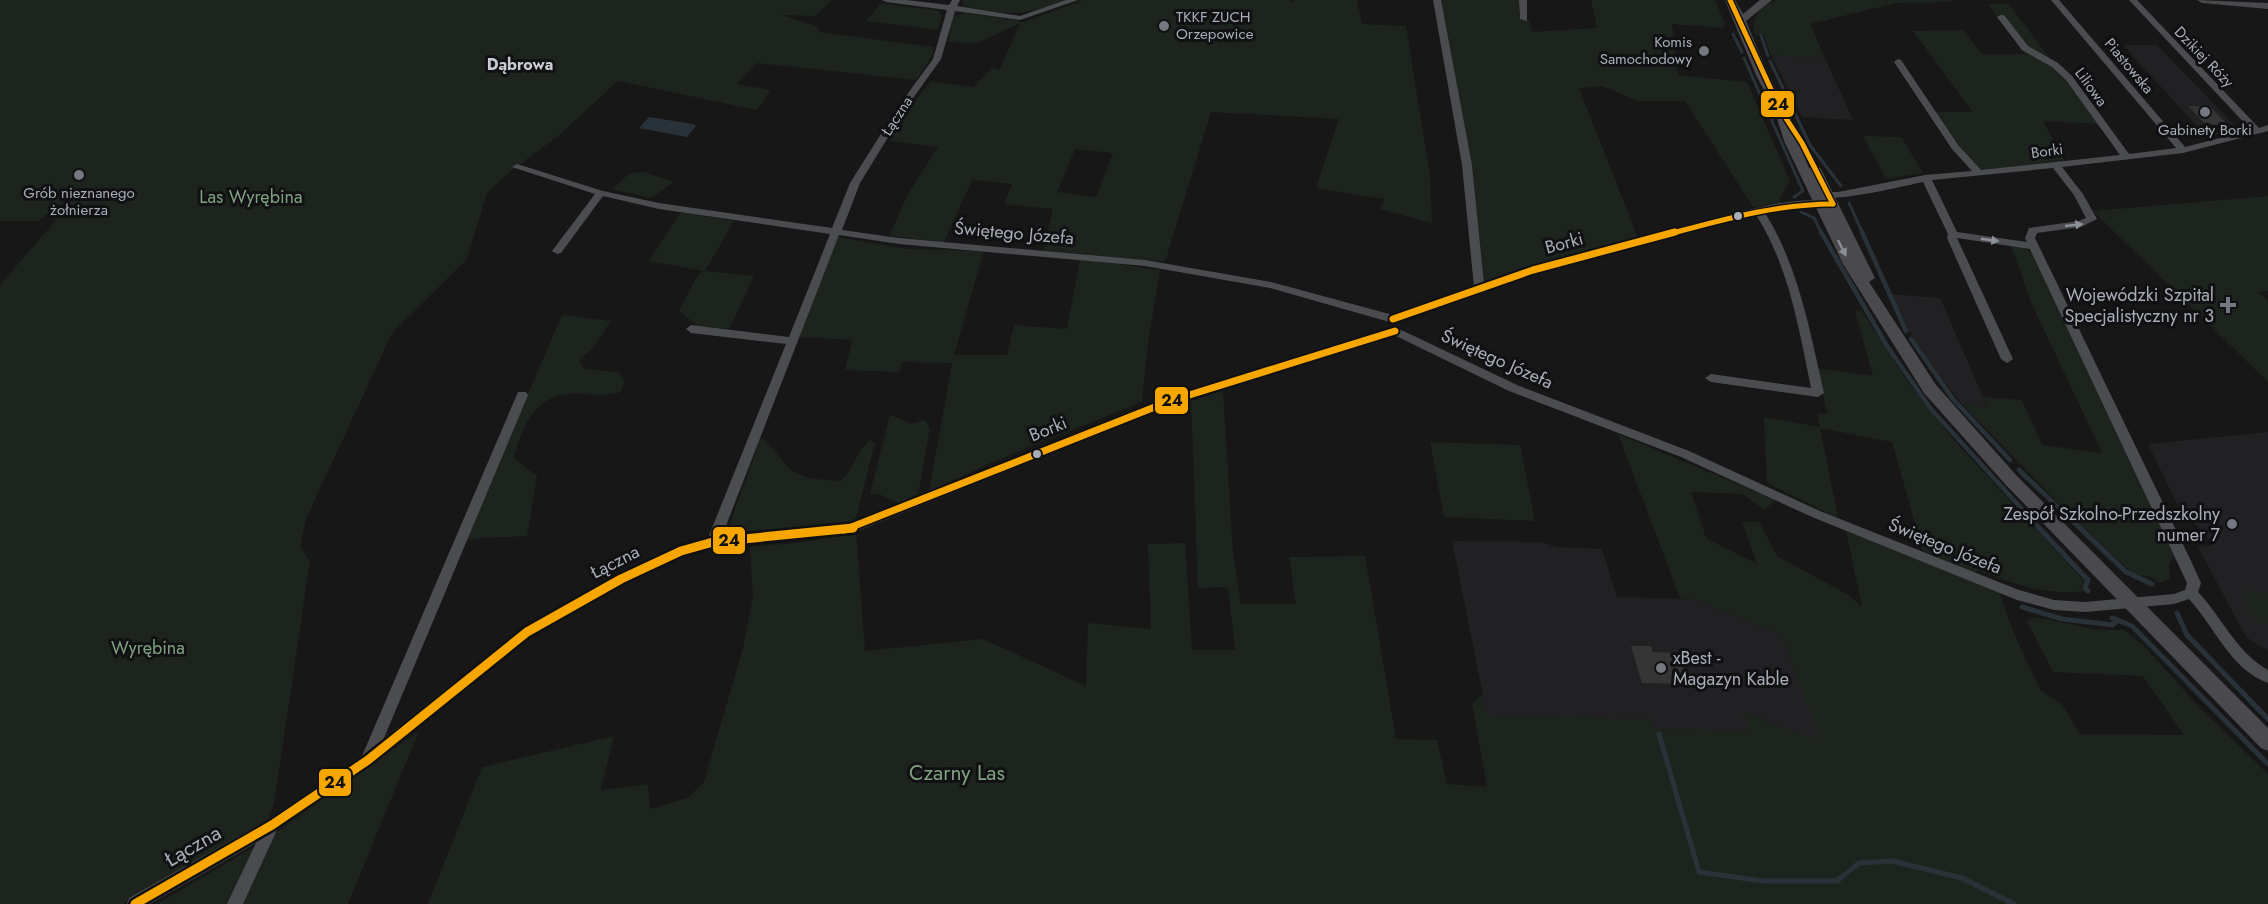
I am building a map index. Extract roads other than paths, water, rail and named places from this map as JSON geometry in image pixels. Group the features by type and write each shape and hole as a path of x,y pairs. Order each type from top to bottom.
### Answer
{"main road":[{"path":"1730,0 1745,22 1759,66 1780,110 1802,143 1825,200 1862,262 1882,314 1910,361 1951,415 2268,742"},
{"path":"1745,22 1767,0"},
{"path":"2202,0 2268,6"},
{"path":"1745,1 1745,22"}],"street":[{"path":"886,0 954,4 1020,18 1074,0"},
{"path":"1437,0 1467,165 1479,289"},
{"path":"1523,0 1524,19"},
{"name":"Piastowska","path":"2055,0 2183,150"},
{"name":"Dzikiej Róży","path":"2133,0 2257,131"},
{"name":"Łączna","path":"135,904 272,825 368,760 527,632 621,579 681,551 713,542 855,183 902,107 937,59 954,4"},
{"name":"Liliowa","path":"2001,17 2025,48 2055,65 2069,78 2126,156"},
{"path":"1898,62 1955,147 1979,173"},
{"name":"Borki","path":"713,542 851,529 1170,401 1394,325 1479,289 1533,270 1759,211 1825,200 1925,178 2183,150 2268,128"},
{"path":"2055,165 2063,172 2092,219 2084,224 2033,230 2030,236 2034,246 2186,561 2194,583 2191,593 2209,611 2236,654 2251,668 2268,677"},
{"name":"Świętego Józefa","path":"517,167 601,193 658,206 917,243 1155,264 1274,286 1394,325 1513,388 1684,454 1816,514 2017,595 2070,607 2179,598 2191,593"},
{"path":"1925,178 1931,184 1953,234 1952,238 2007,359"},
{"path":"557,251 601,193"},
{"path":"1711,378 1818,393 1788,275 1768,222 1759,211"},
{"path":"1953,234 2034,246"},
{"path":"691,329 793,340"},
{"path":"368,760 522,395"},
{"path":"235,904 272,825"}],"waterway":[{"path":"1733,34 1742,52"},
{"path":"1761,36 1768,56"},
{"path":"1744,58 1803,191 1794,197"},
{"path":"1770,61 1810,145 1841,186"},
{"path":"1849,203 1863,234"},
{"path":"1801,212 1814,218 1821,232"},
{"path":"1821,232 1887,346 1931,409 2041,530"},
{"path":"1862,232 1906,331"},
{"path":"1911,339 1953,399 2010,460"},
{"path":"2019,470 2082,530"},
{"path":"2039,528 2088,580 2085,588 2088,591"},
{"path":"2080,528 2126,572 2152,584"},
{"path":"2022,607 2062,619 2113,625 2116,621"},
{"path":"2177,613 2187,635 2268,719"},
{"path":"2112,618 2132,626 2268,764"},
{"path":"1659,734 1699,872 1763,881 1837,881 1859,863 1892,861 1962,878 2014,904"}],"place":[{"name":"TKKF ZUCH Orzepowice","path":"1164,26"},
{"name":"Komis Samochodowy","path":"1704,51"},
{"name":"Gabinety Borki","path":"2205,112"},
{"name":"Grób nieznanego żołnierza","path":"79,175"},
{"name":"Wojewódzki Szpital Specjalistyczny nr 3","path":"2228,305"},
{"name":"Zespół Szkolno-Przedszkolny numer 7","path":"2232,524"},
{"name":"xBest - Magazyn Kable","path":"1661,668"}],"district":[{"name":"Dąbrowa","path":"520,64"}],"park label":[{"name":"Las Wyrębina","path":"251,197"},
{"name":"Wyrębina","path":"148,648"},
{"name":"Czarny Las","path":"957,773"}]}
